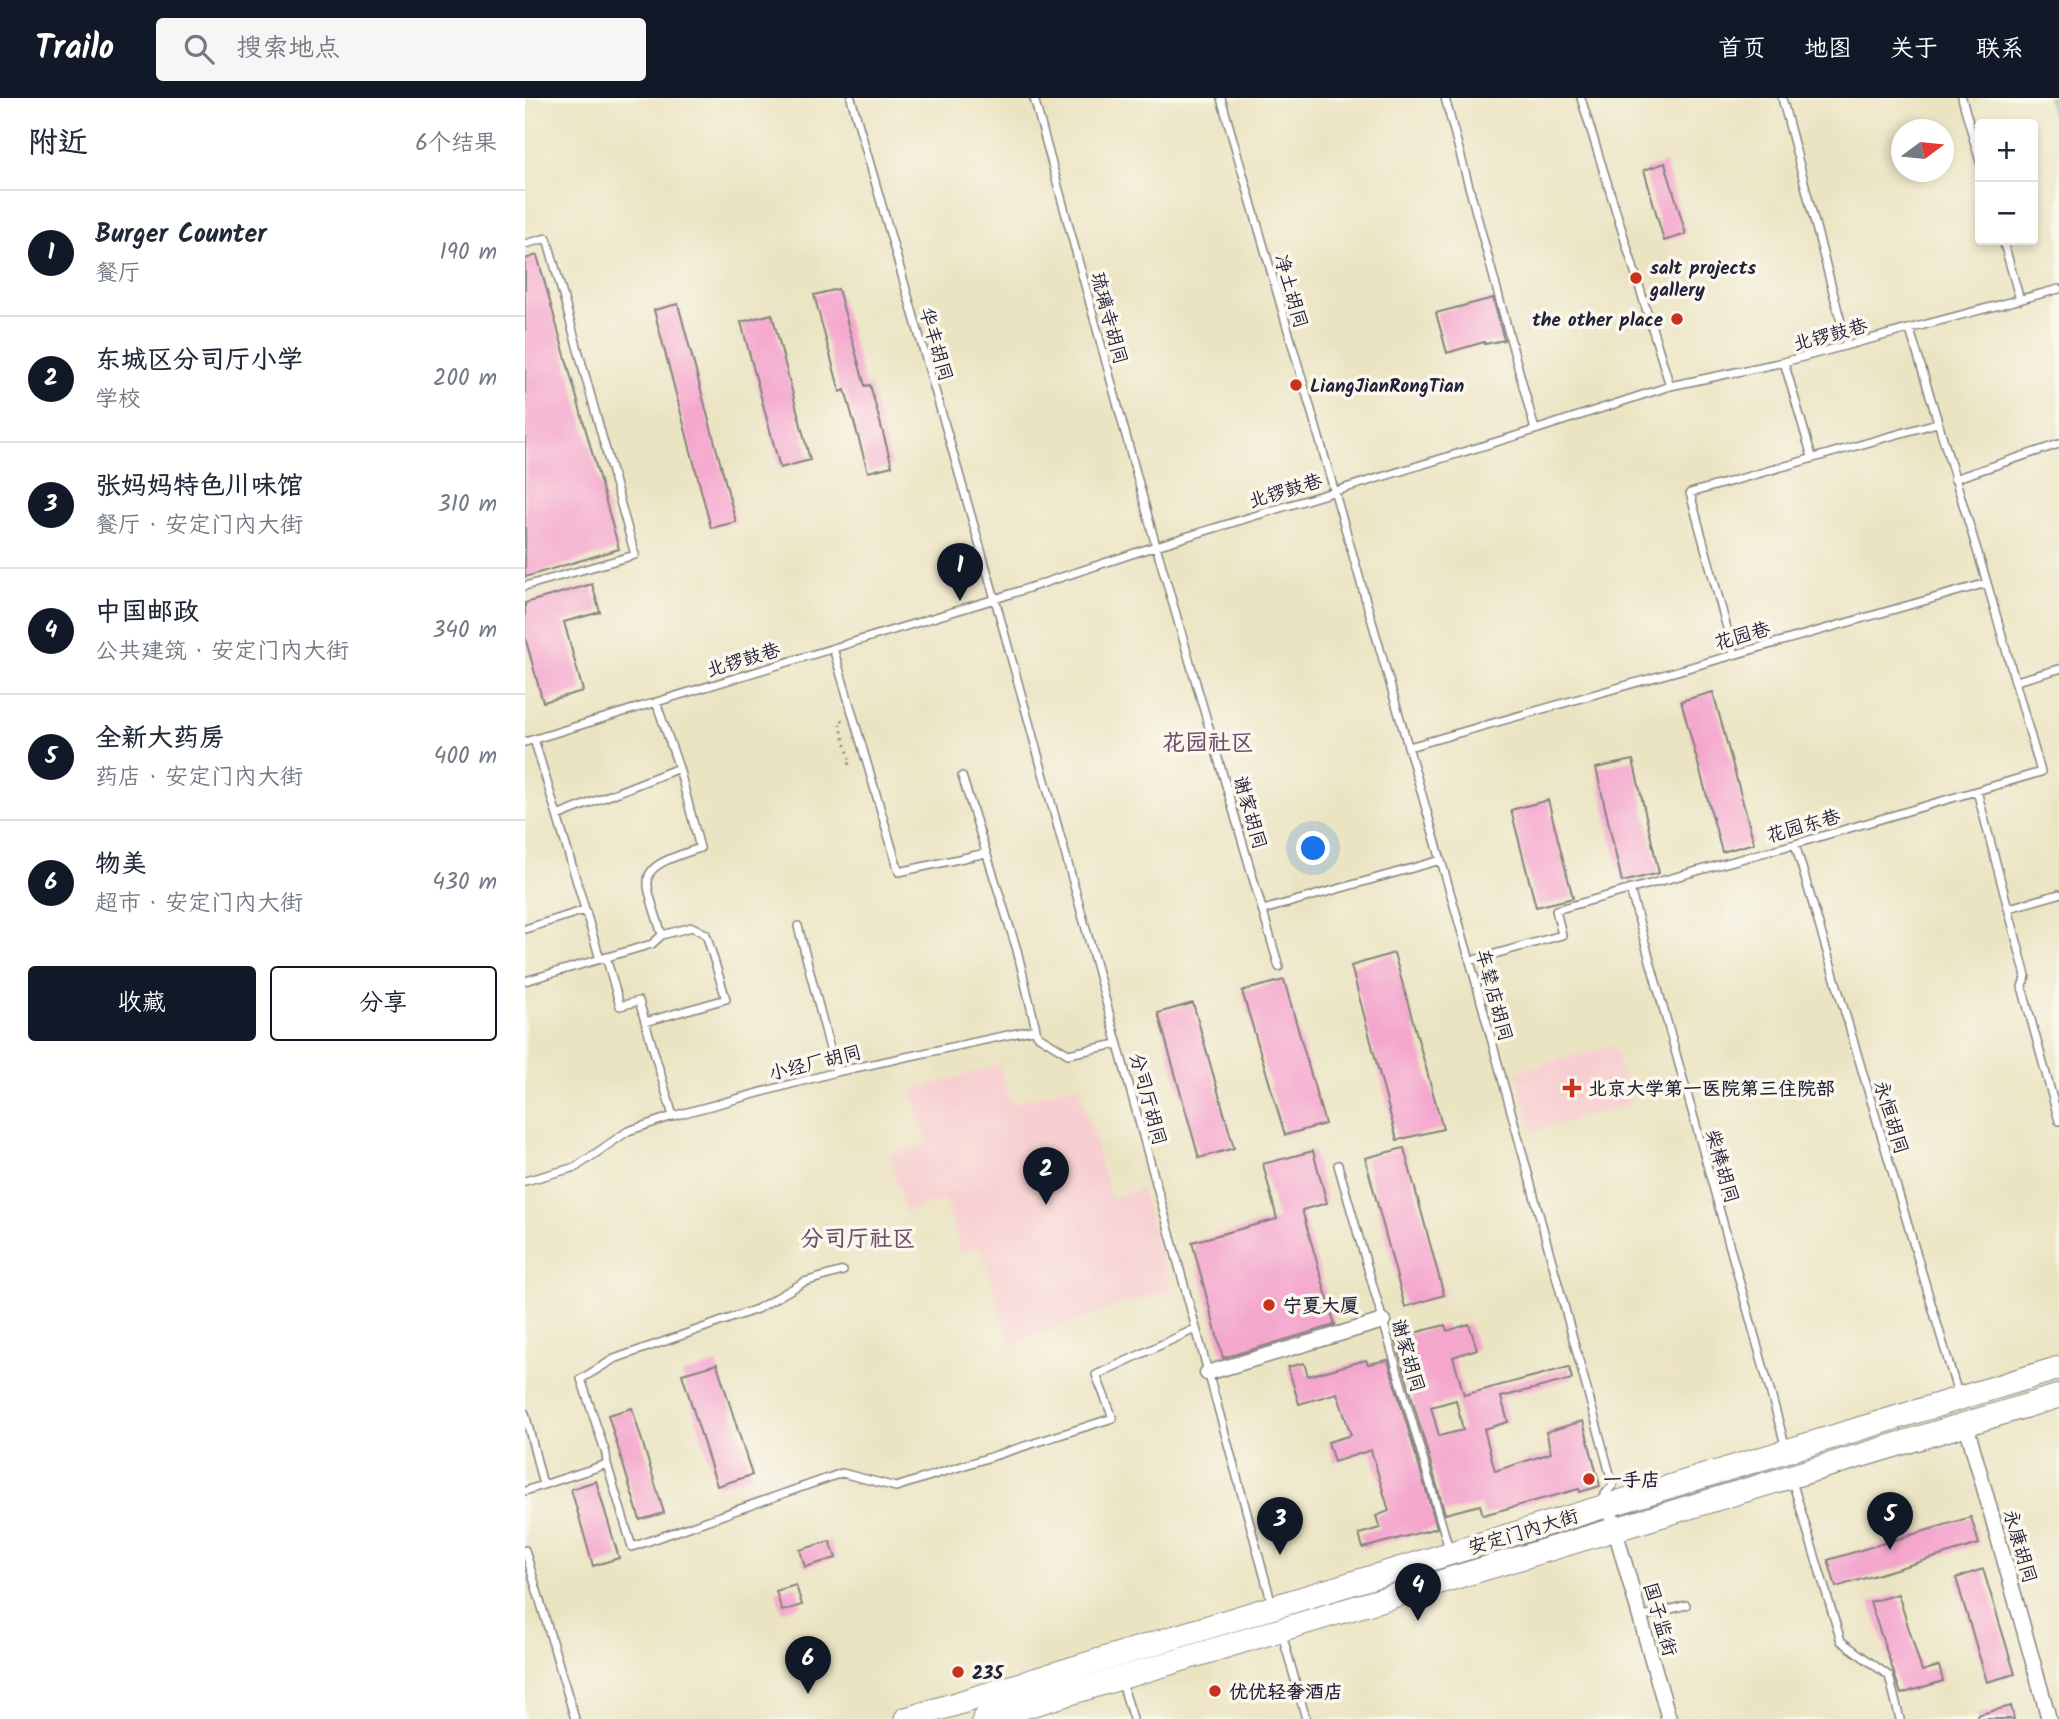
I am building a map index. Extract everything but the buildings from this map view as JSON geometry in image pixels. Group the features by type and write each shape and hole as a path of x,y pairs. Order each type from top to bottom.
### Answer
{"main road":[{"name":"安定门内大街","path":"906,1719 2059,1368"},
{"name":"安定门内大街","path":"984,1719 2059,1396"}],"street":[{"path":"1207,1373 1383,1321"},
{"name":"永康胡同","path":"1966,1424 2049,1719"},
{"name":"国子监街","path":"1608,1505 1669,1719"}],"lane":[{"name":"华丰胡同","path":"851,98 995,599"},
{"name":"琉璃寺胡同","path":"1034,98 1156,546"},
{"name":"净土胡同","path":"1221,98 1334,492"},
{"path":"1445,98 1535,430"},
{"path":"1581,98 1670,386"},
{"path":"1783,98 1847,345"},
{"path":"1962,98 1975,144"},
{"path":"525,244 547,238 635,555 525,586"},
{"path":"2004,245 2020,300"},
{"name":"北锣鼓巷","path":"525,742 995,599 1670,386 1784,362 2059,289"},
{"path":"1910,330 2016,681 2059,669"},
{"path":"1784,362 1812,457"},
{"path":"1734,654 1691,493 1937,423"},
{"path":"1954,479 2059,444"},
{"name":"车辇店胡同","path":"1334,492 1470,961 1613,1485 1605,1494 1608,1505"},
{"name":"谢家胡同","path":"1156,546 1279,967"},
{"name":"花园巷","path":"1409,747 1987,583"},
{"name":"分司厅胡同","path":"995,599 1273,1607"},
{"path":"833,648 899,872 986,853"},
{"name":"花园东巷","path":"1470,961 1562,935 1556,910 2041,772 2016,681"},
{"path":"656,702 679,768 700,848 664,860 650,871 647,885 662,935"},
{"path":"534,739 585,910 620,1006 639,1001 673,1116"},
{"path":"557,816 679,768"},
{"path":"962,776 1017,950 1037,1035 1068,1054 1117,1044"},
{"path":"1977,791 2026,976 2022,987 2059,1121"},
{"name":"永恒胡同","path":"1795,844 1959,1399"},
{"path":"1263,910 1441,860"},
{"name":"柴棒胡同","path":"1630,889 1787,1451"},
{"path":"2008,908 2059,894"},
{"path":"525,929 585,910"},
{"path":"798,926 837,1072"},
{"path":"525,981 652,944 662,935 692,928 706,934 726,999 645,1022"},
{"name":"小经厂胡同","path":"525,1181 576,1167 628,1131 673,1116 837,1072 1036,1029"},
{"name":"谢家胡同","path":"1338,1165 1451,1553"},
{"path":"843,1271 804,1282 757,1309 614,1359 581,1379 606,1454 632,1547 842,1473 896,1487 1113,1418 1096,1376 1195,1329"},
{"path":"525,1413 544,1485"},
{"path":"525,1491 607,1464"},
{"path":"1791,1477 1841,1641 1889,1676 1900,1719"},
{"path":"525,1550 575,1719"},
{"path":"1640,1618 1686,1605"},
{"path":"1280,1630 1305,1719"},
{"path":"1120,1678 1133,1719"}],"path":[{"path":"846,765 851,763 839,721 853,717"}],"shaded area":[{"name":"北京大学第一医院第三住院部","path":"1614,1045 1629,1105 1532,1131 1516,1071"},
{"path":"999,1065 1011,1104 1078,1084 1111,1198 1141,1189 1171,1291 1108,1309 1010,1345 981,1247 960,1252 945,1200 905,1211 889,1155 927,1143 911,1091"}],"green space":[{"path":"2048,98 2059,98 2059,134"}],"place":[{"name":"salt projects gallery","path":"1636,278"},
{"name":"the other place","path":"1677,319"},
{"name":"LiangJianRongTian","path":"1296,385"},
{"name":"Burger Counter","path":"960,601"},
{"name":"北京大学第一医院第三住院部","path":"1572,1088"},
{"name":"东城区分司厅小学","path":"1046,1205"},
{"name":"宁夏大厦","path":"1269,1305"},
{"name":"一手店","path":"1589,1479"},
{"name":"全新大药房","path":"1890,1550"},
{"name":"张妈妈特色川味馆","path":"1280,1555"},
{"name":"中国邮政","path":"1418,1621"},
{"name":"235","path":"958,1672"},
{"name":"优优轻奢酒店","path":"1215,1691"},
{"name":"物美","path":"808,1694"}],"district":[{"name":"花园社区","path":"1208,742"},
{"name":"分司厅社区","path":"858,1238"}]}
